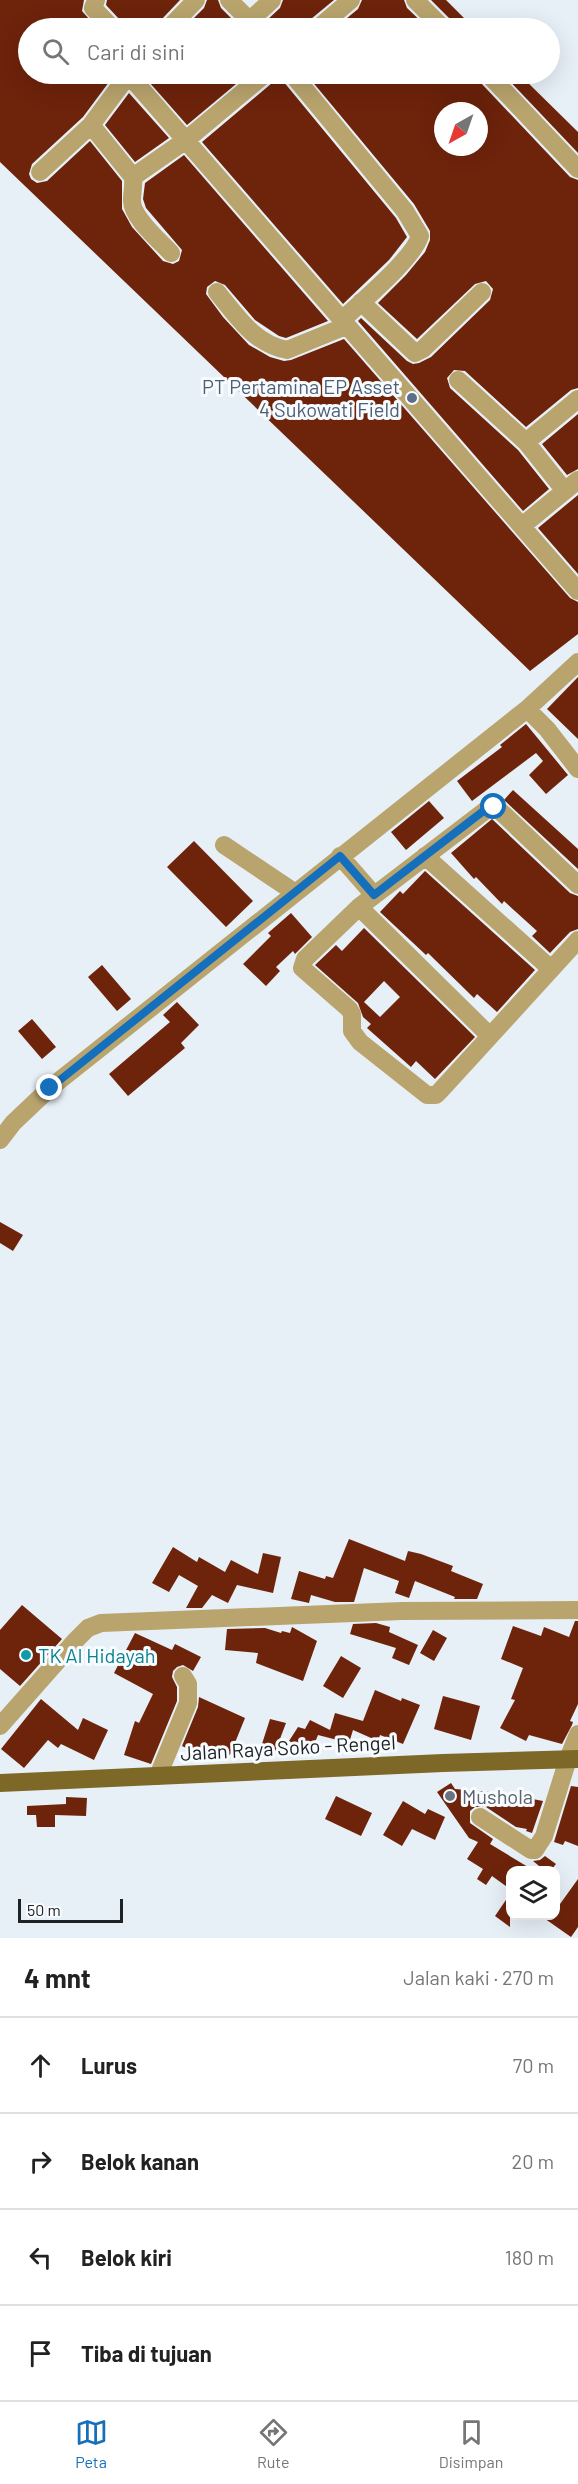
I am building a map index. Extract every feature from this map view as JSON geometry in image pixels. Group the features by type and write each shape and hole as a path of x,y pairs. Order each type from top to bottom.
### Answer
{"main road":[{"name":"Jalan Raya Soko - Rengel","path":"0,1783 573,1759"}],"street":[{"path":"96,0 93,8 102,18"},
{"path":"179,18 196,0"},
{"path":"229,0 246,18"},
{"path":"258,18 272,0"},
{"path":"415,0 433,18"},
{"path":"329,18 347,1"},
{"path":"40,172 91,125 121,84"},
{"path":"137,84 578,591"},
{"path":"133,177 186,140 253,84"},
{"path":"217,292 252,334 277,348 287,350 344,324 361,302 418,243 420,236 405,211 300,84"},
{"path":"497,84 578,169"},
{"path":"91,125 133,177 135,189 131,201 134,213 171,253"},
{"path":"361,302 415,353 423,350 482,292"},
{"path":"458,380 571,485 522,526"},
{"path":"526,442 578,399"},
{"path":"0,1140 13,1123 50,1088 527,709 578,662"},
{"path":"527,709 547,729 578,769"},
{"path":"578,885 494,807 486,809 359,907 302,962 304,970 349,1009 352,1014 352,1031 360,1042 431,1096 440,1091 578,940"},
{"path":"224,845 294,892"},
{"path":"340,856 374,895"},
{"path":"425,856 551,969"},
{"path":"359,907 490,1036"},
{"path":"2,1721 88,1628 101,1623 402,1611 578,1610"},
{"path":"158,1776 189,1703 188,1684 183,1676"},
{"path":"480,1817 531,1850 535,1850 544,1836 573,1759 578,1734"}],"building":[{"path":"0,0 84,0 82,11 88,18 18,18 18,84 108,84 83,117 32,164 29,174 31,179 37,183 47,181 90,141 122,181 122,209 132,227 163,261 173,264 179,261 182,250 146,208 143,199 145,183 184,155 328,321 286,338 279,336 255,320 225,285 215,281 207,287 206,294 223,317 249,345 270,357 284,361 344,339 570,598 578,602 578,634 530,671 0,162"},
{"path":"107,0 180,0 163,18 118,18 106,5"},
{"path":"207,0 218,0 221,8 231,18 194,18 204,8"},
{"path":"283,0 334,0 312,18 269,18 280,8"},
{"path":"362,0 404,0 407,8 418,18 347,18 358,9"},
{"path":"431,0 446,0 464,18 449,18"},
{"path":"151,84 236,84 187,125"},
{"path":"271,84 285,84 396,218 407,237 389,260 343,304 202,142"},
{"path":"314,84 482,84 570,177 578,180 578,388 571,390 526,427 465,371 454,370 447,378 450,388 518,450 549,489 523,511 358,321 361,318 413,364 431,357 490,300 493,289 486,281 475,284 417,339 378,303 425,252 430,240 430,231 414,204"},
{"path":"512,84 529,84 578,132 578,153"},
{"path":"129,93 169,138 135,162 105,125"},
{"path":"578,414 578,469 567,475 542,444"},
{"path":"578,495 578,574 538,528"},
{"path":"578,677 578,739 547,709"},
{"path":"526,724 568,775 546,794 529,775 543,761 536,753 472,801 457,781 502,747 500,745"},
{"path":"513,790 578,849 578,869 504,800"},
{"path":"429,801 444,818 406,850 391,832"},
{"path":"492,819 570,893 578,896 578,929 570,932 550,953 532,936 537,931 504,901 502,904 476,877 474,879 451,853"},
{"path":"194,841 253,901 226,927 167,867"},
{"path":"425,871 535,970 497,1012 477,994 474,998 428,953 426,955 380,912 400,891 403,894"},
{"path":"291,913 312,937 295,954 293,951 276,967 280,971 266,986 243,964 271,936 268,933"},
{"path":"364,928 475,1037 435,1079 416,1061 411,1067 367,1028 371,1024 363,1017 358,1003 315,965 336,945 342,951","holes":["384,981 400,997 380,1017 364,1002"]},
{"path":"102,965 131,999 117,1011 88,977"},
{"path":"177,1002 199,1025 181,1043 185,1048 128,1096 109,1074 170,1022 163,1015"},
{"path":"32,1019 56,1047 42,1059 18,1031"},
{"path":"0,1222 23,1235 13,1251 0,1243"},
{"path":"349,1539 405,1561 408,1551 453,1566 451,1571 483,1584 477,1599 454,1599 455,1597 415,1581 409,1598 395,1593 399,1581 364,1568 354,1602 335,1602 311,1595 309,1603 291,1599 299,1571 325,1579 326,1576 333,1578"},
{"path":"173,1547 197,1562 199,1557 225,1572 231,1560 258,1574 263,1553 281,1557 273,1593 237,1585 228,1603 212,1595 202,1608 186,1608 198,1586 179,1575 169,1592 152,1583"},
{"name":"TK Al Hidayah","path":"22,1605 62,1639 20,1686 0,1669 0,1630"},
{"path":"575,1621 578,1621 578,1704 570,1721 573,1722 572,1725 562,1744 529,1735 526,1741 500,1728 515,1700 511,1699 523,1668 501,1659 513,1626 541,1636 544,1627 569,1637"},
{"path":"376,1623 390,1627 389,1632 418,1645 409,1665 392,1658 396,1648 350,1634 353,1624"},
{"path":"292,1627 317,1641 303,1681 256,1663 258,1653 225,1650 227,1629 265,1628 290,1633"},
{"path":"433,1630 447,1638 434,1661 420,1653"},
{"path":"135,1633 172,1650 175,1644 201,1657 193,1671 183,1665 173,1671 172,1677 177,1687 177,1701 151,1764 124,1755 135,1721 139,1723 153,1694 114,1673"},
{"path":"341,1656 361,1668 343,1698 323,1686"},
{"path":"375,1690 401,1701 402,1698 420,1705 403,1744 380,1735 378,1741 353,1730 349,1743 318,1735 311,1752 289,1741 298,1727 305,1729 310,1720 330,1730 335,1713 363,1721"},
{"path":"443,1696 480,1706 471,1740 434,1729"},
{"path":"199,1697 245,1718 230,1755 204,1744 199,1754 182,1746 198,1707"},
{"path":"41,1699 78,1730 83,1718 108,1730 94,1760 61,1744 58,1748 48,1740 24,1768 1,1749"},
{"path":"270,1719 286,1723 275,1752 261,1747"},
{"path":"451,1783 455,1789 502,1793 543,1801 532,1833 526,1831 527,1829 516,1827 486,1807 475,1807 470,1811 470,1823 493,1839 490,1844 526,1866 506,1866 506,1886 492,1876 486,1885 477,1879 483,1869 467,1859 478,1842 469,1838 437,1792"},
{"path":"571,1786 578,1787 578,1846 565,1841 563,1845 554,1842"},
{"path":"336,1796 372,1813 361,1836 325,1819"},
{"path":"66,1797 87,1798 86,1816 55,1815 55,1827 37,1827 36,1815 27,1815 27,1806 66,1804"},
{"path":"403,1801 425,1814 428,1809 445,1817 435,1840 412,1829 402,1846 383,1835"},
{"path":"545,1856 556,1864 539,1866 533,1861"},
{"path":"578,1879 578,1927 571,1937 547,1920 560,1920 560,1904"},
{"path":"506,1900 506,1920 510,1920 510,1927 495,1916"}],"place":[{"name":"PT Pertamina EP Asset 4 Sukowati Field","path":"412,398"},
{"name":"TK Al Hidayah","path":"26,1655"},
{"name":"Mushola","path":"450,1796"}],"route":[{"path":"50,1088 340,856 374,895 486,809 494,807"}]}
